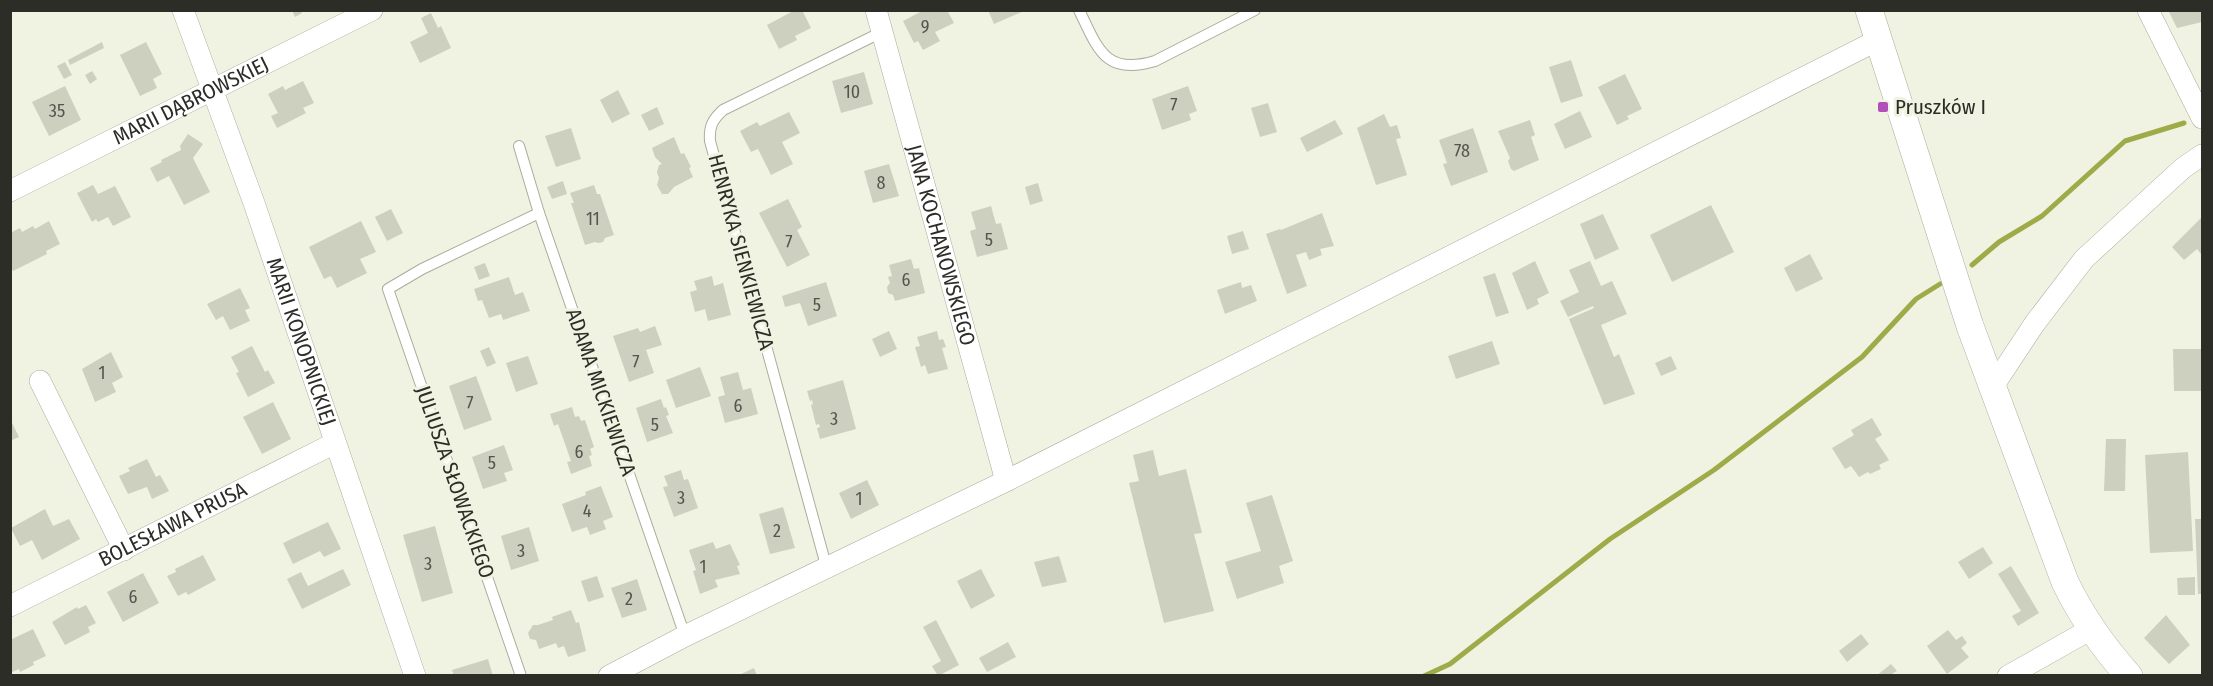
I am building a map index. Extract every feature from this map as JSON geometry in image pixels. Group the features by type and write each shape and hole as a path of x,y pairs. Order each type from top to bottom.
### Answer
{"street":[{"name":"MARII KONOPNICKIEJ","path":"183,10 254,203 415,675"},
{"name":"MARII DĄBROWSKIEJ","path":"10,191 372,10"},
{"name":"JANA KOCHANOWSKIEGO","path":"876,10 1006,481"},
{"path":"1869,10 1970,326 2065,582 2091,629 2129,675"},
{"path":"2148,10 2202,118"},
{"path":"609,675 1006,481 1878,40"},
{"path":"1992,388 2035,323 2084,259 2183,168 2202,155"},
{"path":"40,381 124,550"},
{"name":"BOLESŁAWA PRUSA","path":"10,606 336,443"},
{"path":"2008,675 2091,629"}],"lane":[{"path":"1079,10 1103,54 1113,63 1126,66 1140,66 1155,61 1255,10"},
{"name":"HENRYKA SIENKIEWICZA","path":"827,568 710,141 710,129 714,118 723,110 882,32"},
{"name":"ADAMA MICKIEWICZA","path":"519,146 539,213 685,636"},
{"name":"JULIUSZA SŁOWACKIEGO","path":"521,675 388,289 423,269 539,213"}],"building":[{"path":"292,10 300,10 302,13 295,17"},
{"path":"795,10 802,10 811,28 795,36 797,40 779,49 767,25"},
{"path":"924,10 947,10 954,23 935,32 940,41 923,50 918,41 914,43 903,21"},
{"path":"988,10 1026,10 994,24"},
{"path":"2168,10 2202,10 2202,22 2177,28"},
{"path":"431,13 438,28 441,26 451,48 420,63 410,42 428,33 421,18"},
{"path":"102,42 104,48 70,65 68,60"},
{"path":"146,42 162,74 153,79 157,88 140,96 120,55"},
{"path":"1571,60 1583,96 1561,103 1549,67"},
{"path":"65,62 72,75 64,79 57,66"},
{"path":"92,71 97,79 90,84 85,75"},
{"path":"864,72 873,104 841,113 832,81"},
{"path":"1625,74 1642,109 1627,116 1629,119 1617,125 1598,87"},
{"path":"303,81 314,103 303,108 306,113 277,128 271,116 278,113 268,94 283,86 285,90"},
{"path":"65,86 81,120 49,136 32,102"},
{"path":"1188,86 1197,111 1189,114 1191,120 1162,130 1152,99"},
{"path":"618,90 630,114 612,123 600,100"},
{"path":"1268,103 1277,132 1260,137 1251,108"},
{"path":"657,107 664,124 649,131 641,115"},
{"path":"1580,111 1592,137 1565,149 1554,124"},
{"path":"789,112 800,133 782,142 793,164 771,175 758,149 751,152 740,131 757,122 760,126"},
{"path":"1384,114 1390,127 1397,125 1401,138 1396,139 1407,175 1376,185 1357,128"},
{"path":"1335,120 1343,134 1307,152 1300,138"},
{"path":"1530,120 1535,135 1531,137 1539,160 1514,171 1511,169 1508,161 1510,158 1498,131"},
{"path":"571,128 581,159 556,167 545,136"},
{"path":"1473,128 1488,172 1451,186 1443,164 1447,163 1439,140"},
{"path":"188,134 203,144 193,158 210,192 184,205 169,176 157,182 150,168 181,150 180,146"},
{"path":"674,137 681,154 684,153 691,167 689,168 693,177 674,187 668,194 662,194 657,185 659,178 657,172 659,165 662,164 655,157 652,148"},
{"path":"889,164 899,196 873,203 864,171"},
{"path":"563,181 567,194 552,199 547,187"},
{"path":"1038,183 1043,201 1030,205 1025,187"},
{"path":"93,185 98,194 115,186 131,217 113,226 108,217 92,222 77,193"},
{"path":"594,185 597,194 600,194 614,235 605,238 603,242 585,245 571,203 574,203 570,193"},
{"path":"788,199 802,227 797,230 810,255 787,267 759,213"},
{"path":"1711,205 1734,252 1672,282 1650,235"},
{"path":"991,206 996,224 1001,223 1008,249 977,257 970,231 976,229 971,212"},
{"path":"391,209 403,233 387,241 375,217"},
{"path":"1322,213 1334,246 1320,249 1322,255 1309,260 1306,252 1296,255 1307,286 1287,294 1266,234"},
{"path":"1603,214 1619,249 1595,260 1580,224"},
{"path":"2202,217 2202,255 2197,249 2184,260 2172,247"},
{"path":"49,221 60,244 46,251 47,254 13,271 10,265 10,233 20,228 22,232 33,226 35,229"},
{"path":"361,221 376,252 360,259 367,273 337,288 331,276 324,279 309,247"},
{"path":"1243,231 1249,249 1232,254 1227,236"},
{"path":"1810,254 1823,279 1796,292 1784,268"},
{"path":"911,259 914,269 919,268 925,293 895,301 893,295 888,293 887,287 890,283 888,277 892,276 889,265"},
{"path":"1535,261 1549,293 1537,299 1539,304 1527,310 1512,273"},
{"path":"1590,261 1601,286 1612,281 1627,314 1601,325 1614,357 1619,354 1635,394 1604,405 1569,319 1594,308 1593,306 1568,317 1560,301 1579,292 1569,270"},
{"path":"485,263 490,276 479,280 474,267"},
{"path":"1495,273 1509,313 1496,317 1483,277"},
{"path":"712,276 714,286 723,283 731,315 708,321 705,309 695,312 690,292 697,290 694,281"},
{"path":"509,277 515,295 523,292 530,311 503,320 501,314 489,318 482,300 478,301 474,289"},
{"path":"826,282 837,316 808,326 800,303 785,307 782,296"},
{"path":"1241,282 1242,288 1251,285 1257,301 1225,314 1217,290"},
{"path":"240,288 250,308 245,310 250,321 230,330 223,316 216,320 207,304"},
{"path":"655,326 662,345 646,350 654,373 629,382 613,336 638,328 640,332"},
{"path":"889,331 897,349 880,357 872,339"},
{"path":"937,331 939,340 943,339 946,347 942,348 948,369 928,374 925,365 921,367 915,347 920,346 917,337"},
{"path":"1492,341 1500,364 1456,379 1448,356"},
{"path":"252,346 265,372 268,370 275,383 248,397 231,357"},
{"path":"489,347 496,363 487,367 480,351"},
{"path":"2173,349 2202,349 2202,391 2174,391"},
{"path":"111,352 123,377 112,383 116,392 95,402 82,369"},
{"path":"528,356 538,384 516,392 506,363"},
{"path":"1671,356 1677,369 1661,376 1655,363"},
{"path":"700,367 711,396 676,408 666,380"},
{"path":"738,372 743,390 751,388 758,414 725,423 718,397 725,395 720,377"},
{"path":"476,376 492,420 464,430 449,386"},
{"path":"843,380 856,429 820,439 817,428 820,427 819,424 816,425 812,400 810,401 807,391"},
{"path":"661,399 669,415 666,416 673,433 647,442 636,408"},
{"path":"273,402 291,439 262,454 243,417"},
{"path":"572,407 575,417 579,416 581,421 585,420 594,447 590,449 592,455 589,456 592,466 571,474 567,462 571,461 558,424 554,426 550,414"},
{"path":"1872,418 1882,435 1875,439 1889,460 1879,465 1881,469 1859,477 1851,466 1845,469 1832,448 1854,435 1851,430"},
{"path":"10,419 19,437 10,441"},
{"path":"2106,439 2126,439 2125,491 2104,491"},
{"path":"504,445 513,470 504,473 507,481 483,489 472,457"},
{"path":"1153,450 1159,476 1186,469 1202,533 1194,534 1214,611 1164,623 1129,483 1139,481 1133,455"},
{"path":"2188,452 2193,551 2150,553 2145,455"},
{"path":"147,459 156,477 160,475 169,491 152,499 147,487 128,494 119,476 130,471 128,468"},
{"path":"681,470 684,480 688,479 698,508 674,517 663,487 668,486 664,476"},
{"path":"867,480 879,505 851,519 839,493"},
{"path":"601,486 613,517 603,521 606,529 590,535 587,527 572,532 562,504 586,495 585,492"},
{"path":"1272,495 1293,561 1279,566 1284,583 1237,599 1225,562 1261,551 1246,503"},
{"path":"783,507 795,548 770,554 759,514"},
{"path":"45,509 53,526 69,519 80,539 42,560 32,540 20,546 11,528"},
{"path":"2195,519 2202,519 2202,594 2198,594"},
{"path":"328,522 341,549 324,557 320,551 293,564 283,543"},
{"path":"435,526 453,593 422,602 403,535"},
{"path":"529,527 539,561 511,570 501,536"},
{"path":"713,542 716,549 730,544 740,565 737,566 740,574 715,580 718,587 700,594 693,571 696,570 689,550"},
{"path":"1983,547 1993,563 1969,579 1958,562"},
{"path":"203,555 216,580 188,595 186,592 178,596 167,576 176,572 175,569"},
{"path":"1059,556 1067,582 1042,587 1034,562"},
{"path":"2011,566 2039,613 2018,626 2012,616 2021,611 1998,574"},
{"path":"343,569 351,585 302,609 287,579 301,572 308,586"},
{"path":"981,569 995,596 971,609 957,581"},
{"path":"143,573 159,603 123,622 107,592"},
{"path":"597,576 604,597 588,602 581,581"},
{"path":"2195,577 2195,595 2178,595 2177,578"},
{"path":"637,579 647,610 622,618 611,588"},
{"path":"86,605 96,623 88,627 90,632 65,645 52,622 77,607 78,609"},
{"path":"571,610 576,623 579,622 586,651 568,657 564,646 558,648 556,643 539,649 536,640 530,639 528,633 533,625 553,620 552,617"},
{"path":"2166,615 2190,645 2169,664 2144,638"},
{"path":"936,620 959,665 938,676 932,666 941,661 923,627"},
{"path":"33,629 46,656 20,672 19,669 10,673 10,640"},
{"path":"1948,630 1956,640 1962,636 1967,643 1961,648 1969,657 1947,674 1927,646"},
{"path":"1861,634 1869,644 1847,662 1839,651"},
{"path":"1008,642 1016,657 987,672 979,658"},
{"path":"488,659 493,676 454,676 452,670"},
{"path":"1891,664 1897,671 1892,674 1894,676 1876,676"},
{"path":"754,668 757,676 737,676"}],"waterway":[{"path":"1972,265 1999,242 2042,216 2125,141 2184,123"},
{"path":"1424,676 1450,664 1610,539 1714,470 1862,357 1916,299 1940,284"}],"place":[{"name":"Pruszków I","path":"1883,107"}]}
